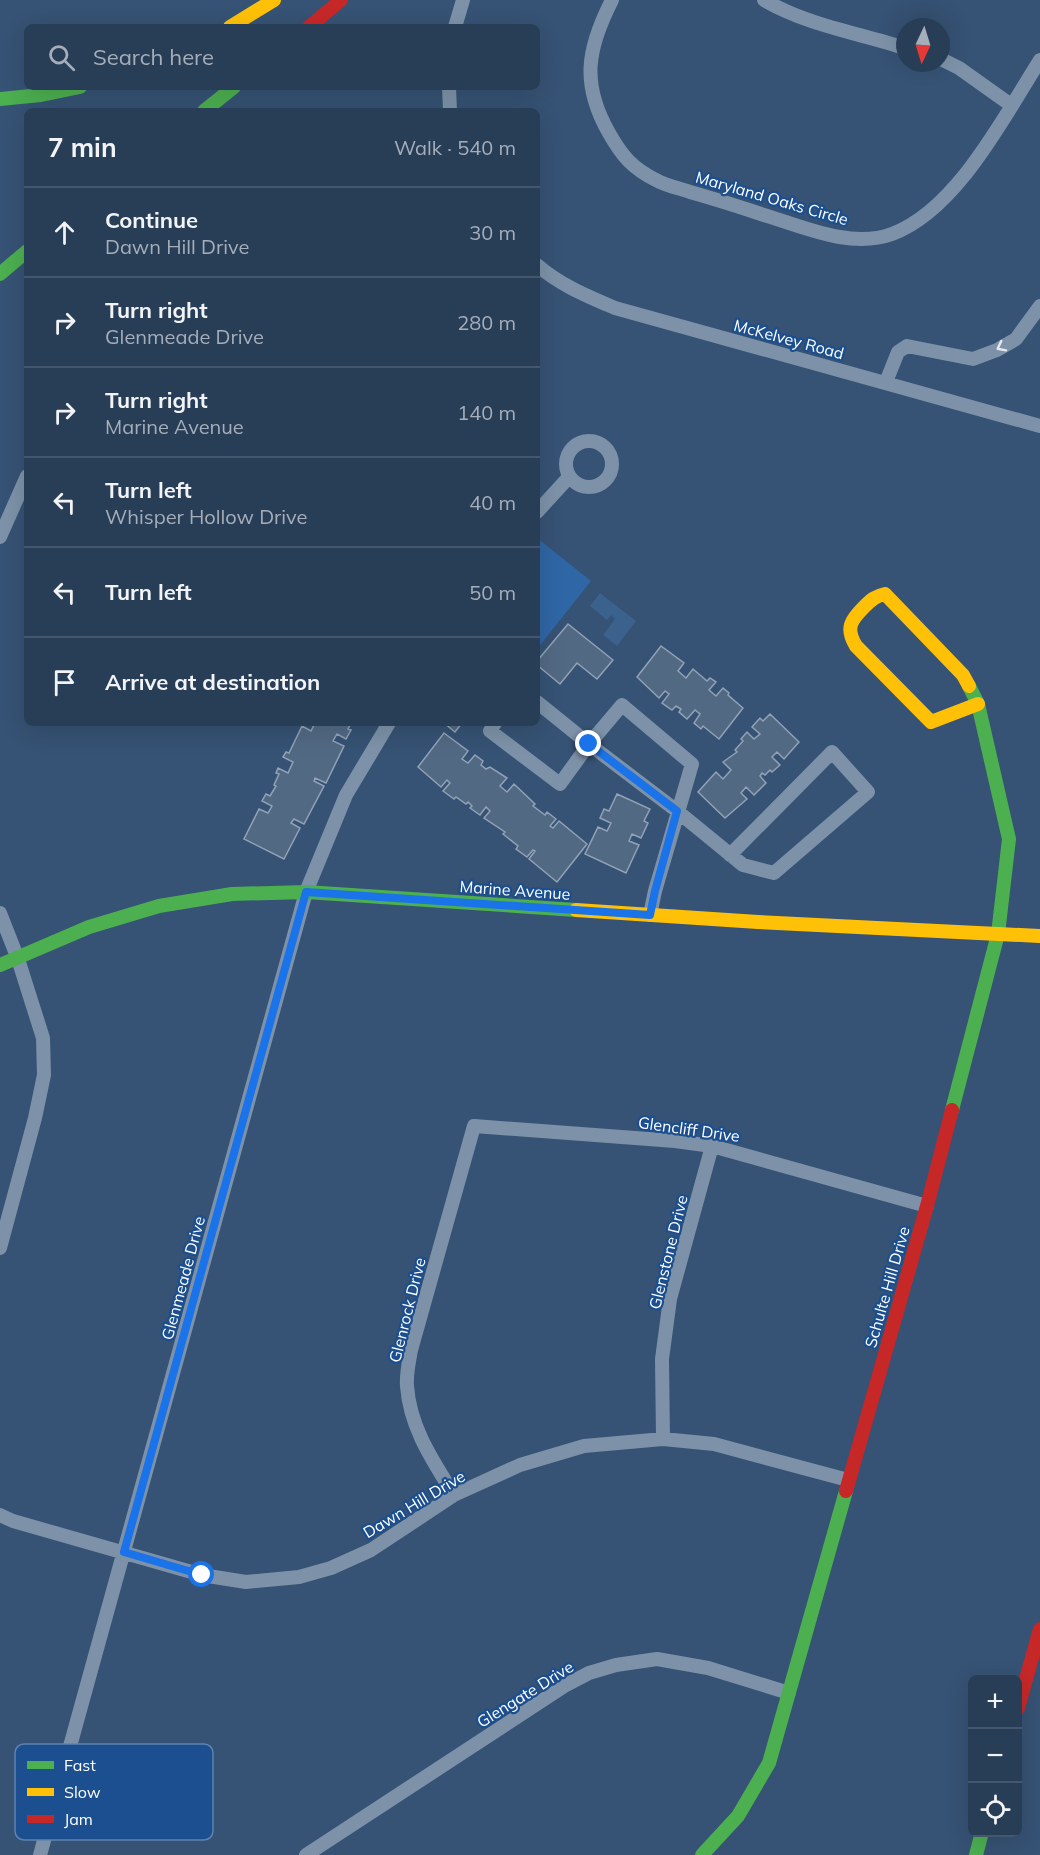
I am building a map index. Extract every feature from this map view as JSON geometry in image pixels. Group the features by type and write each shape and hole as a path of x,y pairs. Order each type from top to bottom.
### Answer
{"main road":[{"path":"235,24 273,0"},
{"path":"313,24 341,0"},
{"path":"0,99 65,90"},
{"path":"208,108 230,90"},
{"path":"0,274 24,254"},
{"name":"Schulte Hill Drive","path":"702,1855 738,1816 769,1763 927,1206 998,934 1009,839 978,704 963,675 885,594 876,596 852,619 850,636 856,646 931,722 962,708 978,704"},
{"name":"Marine Avenue","path":"0,965 89,927 159,906 232,894 306,892 650,915 1040,936"},
{"path":"1022,1691 1040,1629"},
{"path":"976,1855 981,1837"}],"street":[{"path":"456,24 463,0"},
{"name":"Maryland Oaks Circle","path":"612,0 601,22 592,53 590,82 596,111 625,159 657,181 831,235 862,239 891,234 914,223 934,208 983,151 1040,60"},
{"path":"764,0 778,9 827,26 896,45"},
{"path":"950,64 1011,105"},
{"path":"449,90 450,108"},
{"name":"McKelvey Road","path":"540,268 552,278 580,294 615,308 1040,426"},
{"path":"886,382 898,352 907,346 973,359 998,350 1016,339 1040,306"},
{"path":"540,509 569,477"},
{"path":"0,537 24,483"},
{"path":"540,704 677,811 742,865 774,873 868,792 832,752 730,855"},
{"path":"493,726 490,731 560,784 589,744 622,705 692,764 677,811 650,915"},
{"name":"Glenmeade Drive","path":"71,1744 306,892 346,795 387,726"},
{"path":"0,913 18,959 43,1038 44,1075 36,1118 0,1248"},
{"name":"Glencliff Drive","path":"474,1126 675,1141 712,1146 927,1206"},
{"name":"Glenrock Drive","path":"454,1496 422,1443 410,1412 406,1384 411,1350 474,1126"},
{"name":"Glenstone Drive","path":"663,1439 662,1359 670,1299 712,1146"},
{"name":"Dawn Hill Drive","path":"0,1515 13,1521 202,1575 246,1582 299,1577 331,1568 371,1550 454,1496 520,1465 584,1446 663,1439 714,1444 848,1480"},
{"name":"Glengate Drive","path":"306,1855 566,1685 589,1673 616,1665 657,1659 708,1668 789,1692"},
{"name":"Glenmeade Drive","path":"40,1855 44,1840"}],"shaded area":[{"path":"540,540 591,581 540,645"},
{"path":"600,593 636,621 617,646 603,635 615,619 611,615 607,620 590,606"}],"building":[{"path":"568,624 613,660 597,679 577,663 560,684 540,667 540,657"},
{"path":"661,646 684,663 678,671 686,678 693,669 707,681 710,678 716,682 709,690 716,696 723,688 743,708 719,739 703,726 701,729 694,723 700,714 695,710 687,719 679,712 681,709 676,706 672,710 662,703 669,694 665,691 659,698 637,677"},
{"path":"770,714 799,742 784,759 777,752 772,757 780,765 772,772 770,770 765,775 762,773 760,776 766,783 754,795 746,787 741,793 747,799 725,818 698,792 716,772 723,779 731,770 723,762 737,752 735,750 747,732 754,739 760,734 752,727 760,718 763,721"},
{"path":"302,726 311,731 314,726 350,726 348,729 351,730 346,739 337,734 333,741 344,746 326,783 315,778 314,781 324,786 304,824 294,819 291,823 300,828 284,859 244,839 259,809 268,813 272,806 262,801 266,794 270,796 276,786 274,785 279,774 276,773 278,768 288,773 293,762 283,757 286,752 289,753"},
{"path":"448,726 460,726 455,732"},
{"path":"444,733 468,751 462,759 468,763 475,755 483,761 481,765 486,769 490,767 507,778 500,786 507,792 514,784 535,804 533,806 545,815 547,812 556,819 550,826 553,828 559,821 587,844 557,882 529,859 535,851 533,850 527,857 516,849 518,846 503,834 505,832 484,818 490,811 486,807 480,815 470,808 472,806 468,802 466,804 456,797 454,799 443,791 450,783 447,780 441,787 418,767"},
{"path":"617,794 650,809 644,821 648,823 641,838 632,834 629,841 639,845 626,873 585,854 598,827 607,831 611,823 600,818 604,809 609,811"}],"traffic: fast":[{"path":"0,99 65,90"},
{"path":"208,108 230,90"},
{"path":"0,274 24,254"},
{"path":"952,1110 998,934 1009,839 978,704 969,686"},
{"path":"0,965 89,927 159,906 232,894 306,892 576,910"},
{"path":"702,1855 738,1816 769,1763 846,1491"},
{"path":"976,1855 981,1837"}],"traffic: slow":[{"path":"235,24 274,0"},
{"path":"969,686 963,675 885,594 871,600 853,620 850,629 856,646 931,722 978,704"},
{"path":"576,910 1040,936"}],"traffic: jam":[{"path":"313,24 341,0"},
{"path":"846,1491 952,1110"},
{"path":"1022,1694 1040,1629"}],"route":[{"path":"202,1575 124,1552 306,892 650,915 677,811 589,744"}]}
